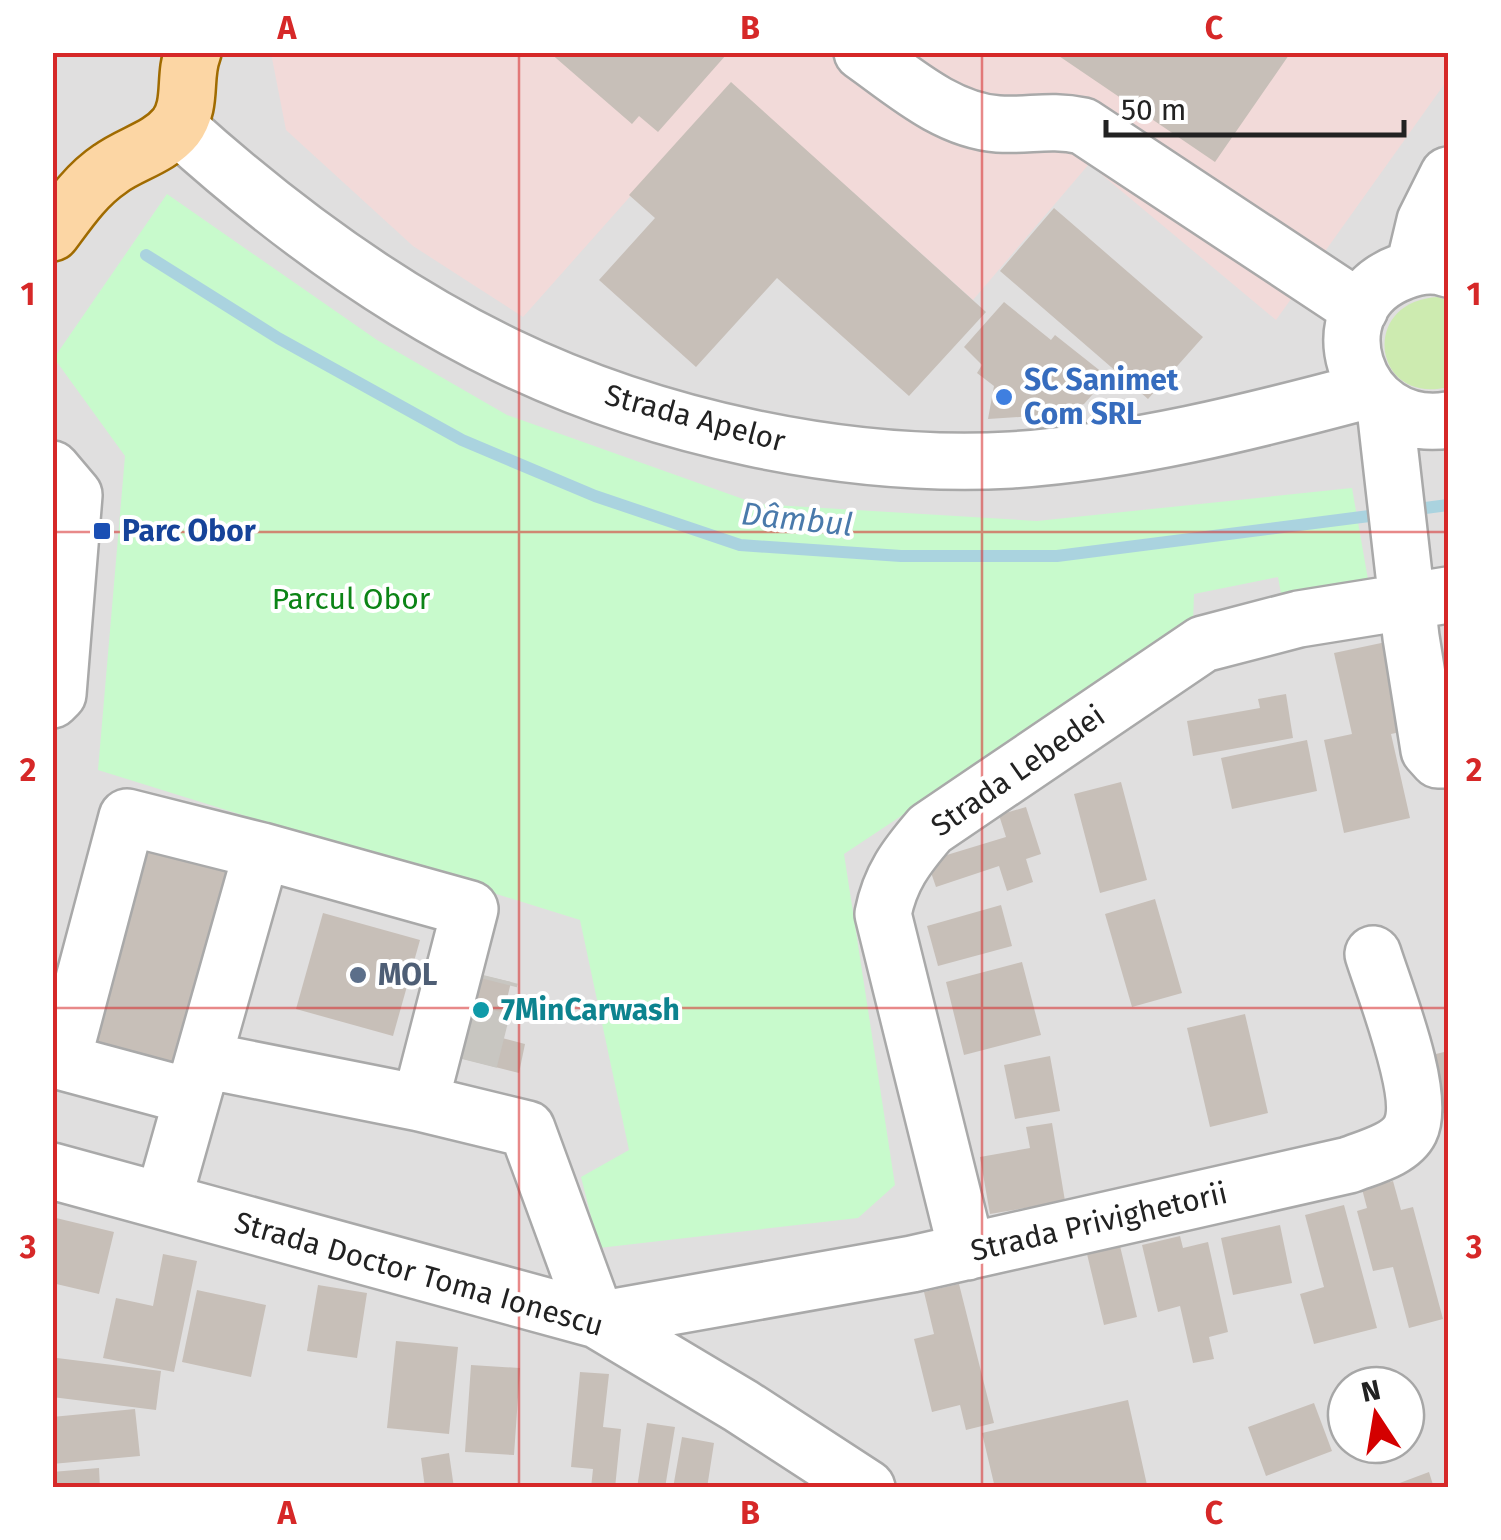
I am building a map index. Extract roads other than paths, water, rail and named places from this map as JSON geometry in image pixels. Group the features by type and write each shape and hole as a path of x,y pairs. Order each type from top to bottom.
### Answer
{"main road":[{"path":"52,233 79,197 110,168 149,148 177,126 189,94 187,56"}],"street":[{"path":"862,52 939,106 974,121 1000,124 1054,120 1083,126 1366,363 1406,419 1431,423 1448,420"},
{"name":"Strada Apelor","path":"177,126 276,211 416,305 503,354 574,385 686,422 768,441 919,460 1008,460 1087,452 1289,412 1366,363"},
{"path":"1448,176 1425,221 1431,268 1392,276 1374,290 1366,363 1420,592 1429,750 1438,760 1448,760"},
{"path":"52,469 74,495 58,694 52,700"},
{"name":"Strada Lebedei","path":"966,1252 883,914 888,886 901,863 930,829 1204,644 1420,592"},
{"path":"490,977 506,918 127,817 64,1004 62,1062 198,1078 449,1092 527,1129 598,1320"},
{"path":"163,1201 262,851"},
{"path":"449,1092 470,908"},
{"name":"Strada Privighetorii","path":"598,1320 966,1252 1349,1165 1390,1149 1409,1132 1416,1109 1412,1078 1373,954"},
{"name":"Strada Doctor Toma Ionescu","path":"52,1171 598,1320 867,1488"}],"waterway":[{"name":"Dâmbul","path":"146,255 278,338 462,440 595,496 740,545 901,556 1057,556 1385,514"},
{"name":"Dâmbul","path":"1410,510 1448,505"}],"tunnel":[{"path":"470,1061 491,977"}],"place":[{"name":"SC Sanimet Com SRL","path":"1004,397"},
{"name":"Parc Obor","path":"102,531"},
{"name":"MOL","path":"358,975"},
{"name":"7MinCarwash","path":"481,1010"}],"park label":[{"name":"Parcul Obor","path":"351,599"}]}
